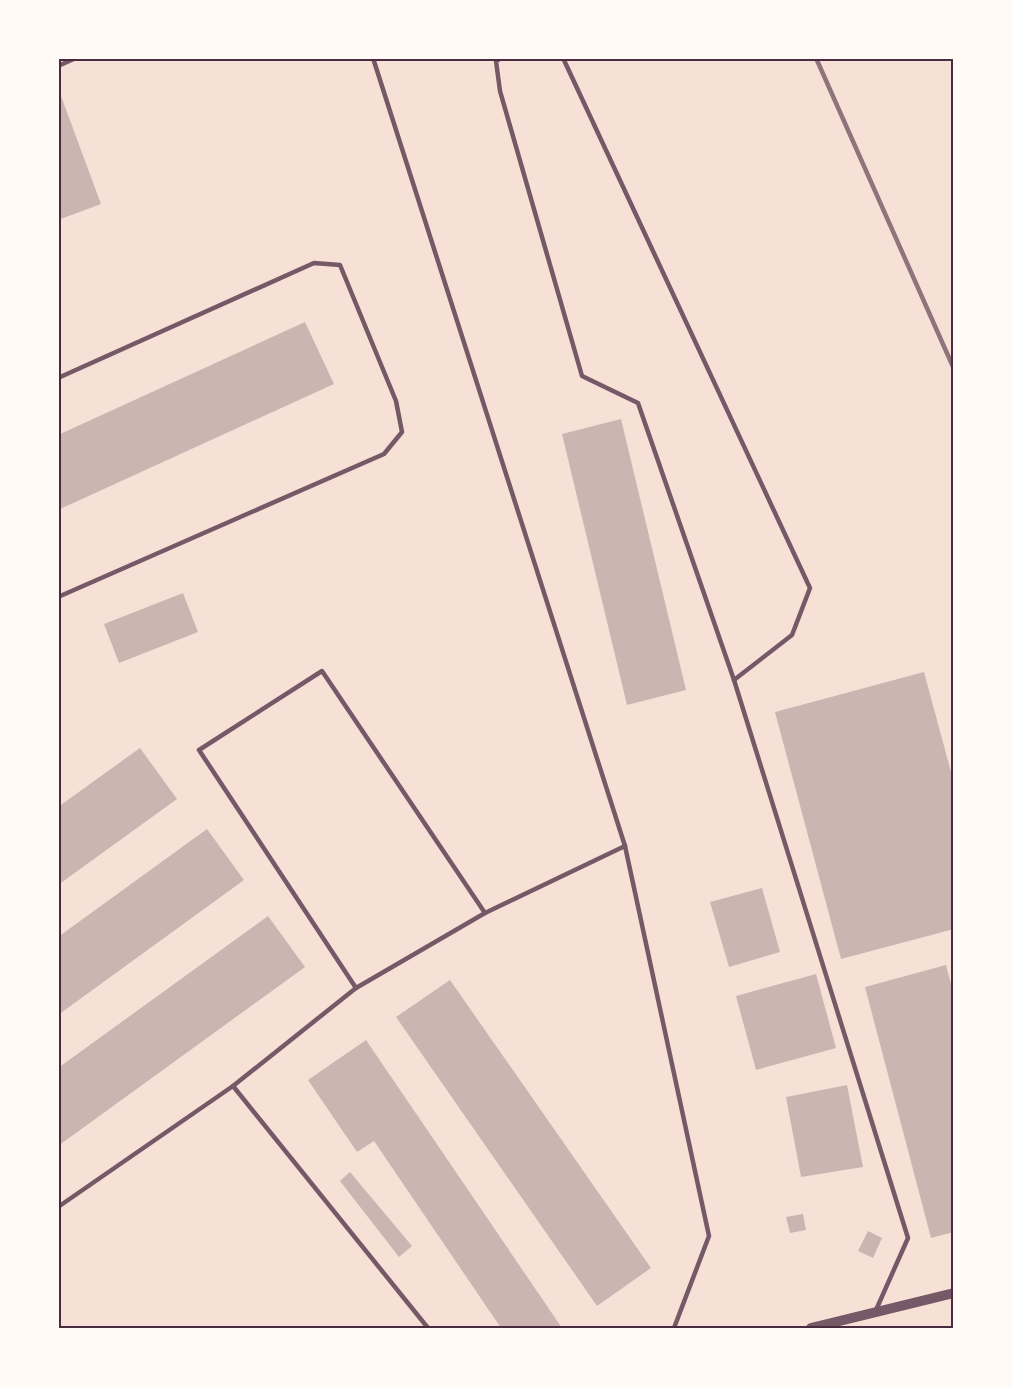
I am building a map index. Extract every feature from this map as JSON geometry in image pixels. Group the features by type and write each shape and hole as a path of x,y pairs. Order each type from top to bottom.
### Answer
{"street":[{"path":"812,1329 954,1293"}],"lane":[{"path":"58,66 76,58"},
{"path":"373,58 625,846 709,1236 674,1329"},
{"path":"501,58 496,61 500,91 582,376 638,403 734,680 908,1238 875,1312"},
{"path":"563,58 810,588 792,635 734,680"},
{"path":"58,378 314,263 340,265 396,401 402,432 384,454 58,597"},
{"path":"356,988 199,750 322,671 485,913"},
{"path":"58,1207 233,1086 356,988 485,913 625,846"},
{"path":"233,1086 428,1329"}],"building":[{"path":"61,96 101,204 58,220 58,97"},
{"path":"305,322 334,384 58,510 58,435"},
{"path":"621,419 686,690 627,705 562,434"},
{"path":"183,593 198,632 119,663 104,624"},
{"path":"924,672 954,783 954,929 841,959 775,712"},
{"path":"140,748 177,799 58,885 58,807"},
{"path":"207,829 244,880 58,1015 58,937"},
{"path":"762,888 780,952 729,967 710,902"},
{"path":"268,916 305,967 58,1146 58,1068"},
{"path":"946,965 954,996 954,1232 931,1238 865,987"},
{"path":"816,974 836,1048 756,1070 736,996"},
{"path":"450,980 651,1268 597,1306 396,1017"},
{"path":"366,1040 562,1328 501,1328 374,1141 357,1152 308,1080"},
{"path":"847,1085 863,1167 801,1177 786,1097"},
{"path":"350,1172 412,1246 399,1257 340,1181"},
{"path":"803,1214 806,1230 790,1233 786,1217"},
{"path":"868,1231 882,1238 873,1258 858,1251"}],"railway":[{"path":"816,58 954,369"}]}
